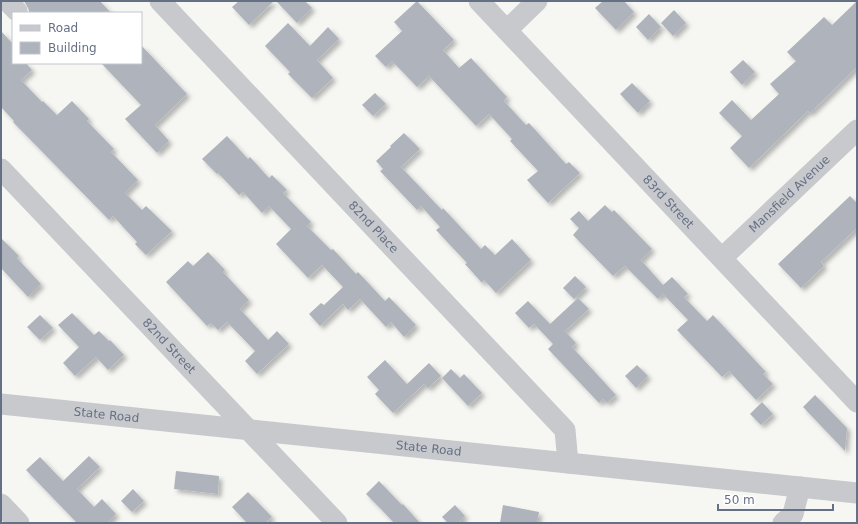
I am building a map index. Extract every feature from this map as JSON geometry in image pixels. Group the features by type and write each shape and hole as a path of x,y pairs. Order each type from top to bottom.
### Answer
{"street":[{"name":"82nd Place","path":"160,1 565,430 568,463"},
{"name":"83rd Street","path":"479,1 857,402"},
{"path":"507,30 537,1"},
{"name":"Mansfield Avenue","path":"722,258 857,130"},
{"name":"82nd Street","path":"1,169 337,523"},
{"name":"State Road","path":"1,404 857,493"},
{"path":"783,523 793,514 800,487"},
{"path":"1,504 19,523"}],"building":[{"path":"24,1 100,1 110,12 30,12"},
{"path":"239,1 274,1 249,25 232,7"},
{"path":"276,1 305,1 312,8 297,23"},
{"path":"417,1 454,40 443,50 459,68 471,58 507,97 504,101 526,125 529,123 566,164 569,162 580,173 548,203 527,180 538,171 510,141 512,139 489,114 476,126 429,76 417,87 392,61 386,67 375,56 402,31 394,22"},
{"path":"603,1 624,1 634,12 616,30 595,8"},
{"path":"857,1 857,67 810,113 808,111 749,168 730,148 742,136 719,113 732,100 751,120 779,94 770,84 796,61 787,52 824,17 832,25"},
{"path":"674,10 686,23 673,36 661,23"},
{"path":"649,14 661,27 648,40 636,27"},
{"path":"288,23 310,46 328,27 339,39 317,60 333,78 312,98 288,74 290,72 265,46"},
{"path":"1,31 12,43 12,64 27,64 32,70 21,80 57,115 72,101 89,119 87,121 114,149 111,152 138,180 125,193 142,210 146,206 172,231 146,255 135,244 137,242 113,216 109,220 13,122 14,121 1,107"},
{"path":"142,46 187,94 155,125 169,141 157,153 125,119 141,105 102,64 142,64"},
{"path":"743,60 755,72 742,85 730,72"},
{"path":"632,83 650,101 638,113 620,94"},
{"path":"375,93 386,104 373,116 362,105"},
{"path":"404,133 420,149 401,167 442,210 443,208 481,249 485,245 495,255 512,239 531,260 496,293 484,280 482,283 465,264 467,263 436,230 440,227 421,206 417,210 380,171 383,169 376,161"},
{"path":"227,136 248,159 250,157 269,178 272,175 287,190 283,193 311,222 307,226 331,250 333,249 356,274 358,272 385,301 389,297 416,325 404,337 391,322 386,327 360,299 348,310 343,304 320,326 309,314 321,303 324,305 343,287 322,265 308,278 276,244 291,229 269,206 262,213 243,192 239,195 202,159"},
{"path":"850,196 857,203 857,228 821,262 824,266 801,288 778,264"},
{"path":"605,205 612,212 614,210 652,249 641,260 663,285 672,277 688,294 684,297 707,321 713,315 766,372 763,374 773,384 756,400 729,371 722,377 677,330 688,320 663,294 658,299 625,266 613,276 573,235 579,228 570,219 579,211 588,221"},
{"path":"1,238 19,256 17,258 41,284 28,297 1,268"},
{"path":"208,252 225,270 223,272 249,300 240,309 268,340 277,331 289,344 257,374 245,361 255,351 227,322 218,330 211,323 207,326 166,282 188,261 193,266"},
{"path":"575,276 586,287 574,299 563,288"},
{"path":"578,298 589,309 565,331 576,343 572,347 616,395 607,403 603,399 599,403 548,349 553,344 534,324 529,328 515,313 528,301 550,324"},
{"path":"72,313 94,335 99,331 124,355 108,370 96,357 75,376 63,363 79,347 58,325"},
{"path":"40,315 53,328 40,340 27,327"},
{"path":"385,360 407,384 429,363 441,376 428,388 424,384 393,413 375,394 379,390 367,377"},
{"path":"637,365 648,376 636,388 625,376"},
{"path":"451,369 460,378 464,374 482,393 468,406 442,378"},
{"path":"815,395 847,428 845,451 803,407"},
{"path":"762,402 773,414 761,425 750,414"},
{"path":"89,456 100,467 77,489 94,507 102,499 116,514 107,523 77,523 26,470 40,457 63,481"},
{"path":"176,471 219,476 218,494 174,489"},
{"path":"379,481 420,523 394,523 366,494"},
{"path":"133,489 144,501 132,512 121,501"},
{"path":"248,492 272,517 265,523 247,523 232,507"},
{"path":"455,505 465,516 458,523 448,523 442,517"},
{"path":"503,505 539,512 537,523 500,523"}]}
